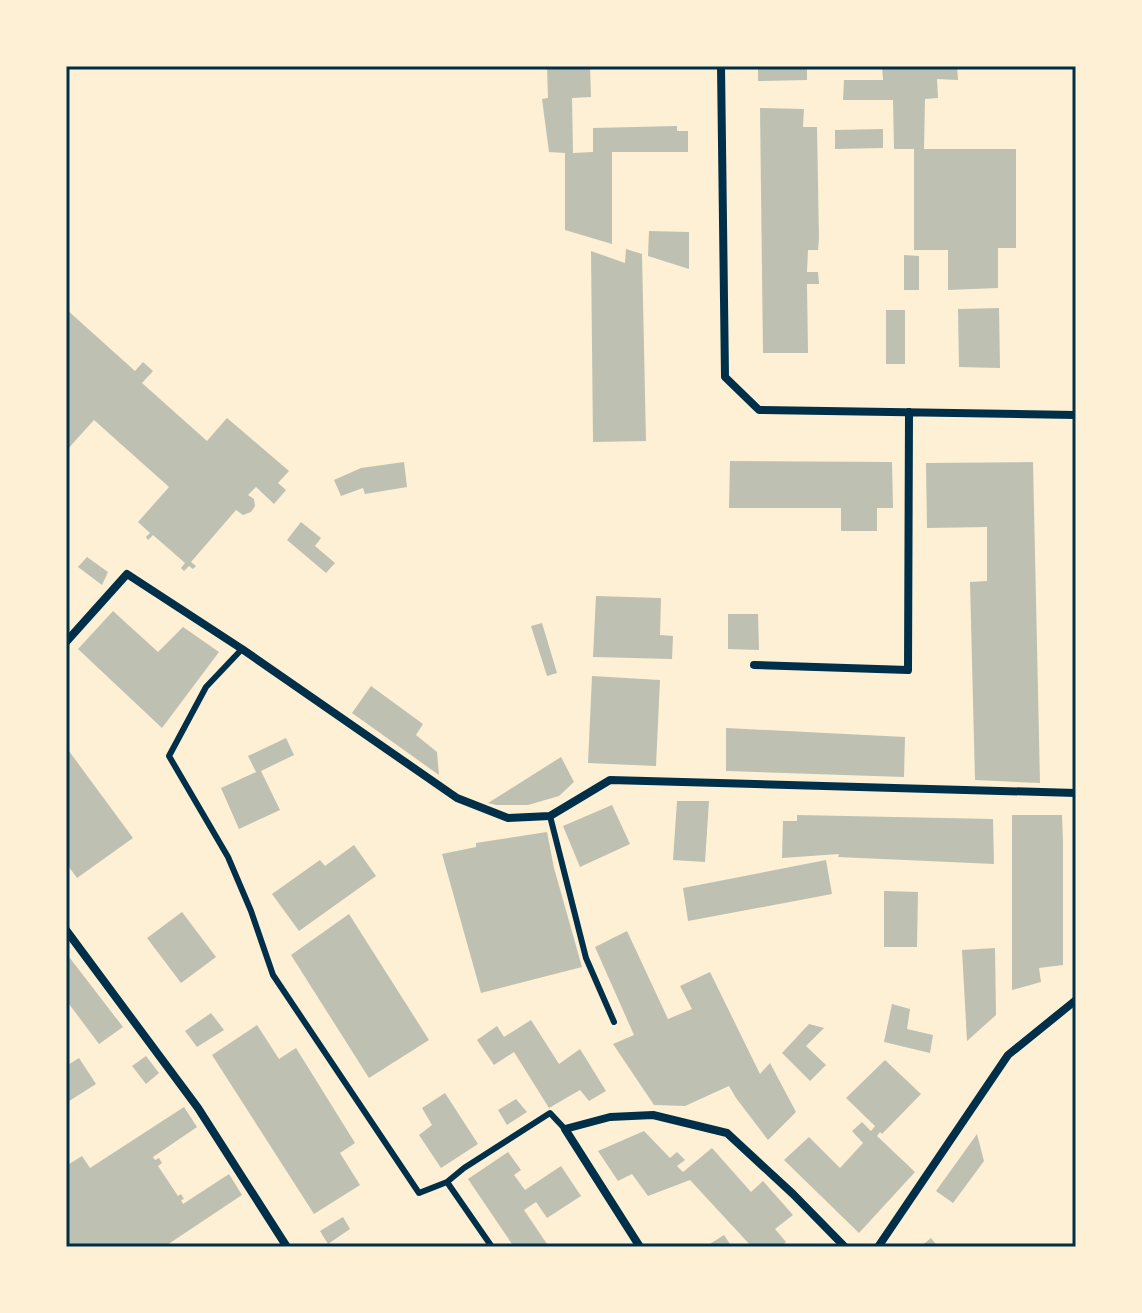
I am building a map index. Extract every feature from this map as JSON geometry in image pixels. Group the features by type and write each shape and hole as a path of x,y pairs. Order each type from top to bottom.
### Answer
{"street":[{"path":"721,66 725,377 759,410 1076,415"},
{"path":"754,665 908,670 909,412"},
{"path":"66,642 127,574 242,649 457,798 508,818 550,816 610,780 1076,793"},
{"path":"66,930 198,1108 287,1247"},
{"path":"878,1247 1008,1055 1076,1000"},
{"path":"640,1247 565,1129 610,1117 653,1115 727,1133 845,1247"}],"lane":[{"path":"242,649 206,687 169,756 228,857 273,975 419,1193 447,1182 550,1113 565,1129"},
{"path":"550,816 586,958 614,1022"},
{"path":"447,1182 492,1247"}],"building":[{"path":"547,66 590,66 591,97 572,98 573,153 593,152 593,128 677,126 677,131 688,131 688,152 612,152 612,244 565,230 565,153 549,152 542,99 548,98"},
{"path":"758,66 807,66 807,80 758,81"},
{"path":"882,66 957,66 958,80 937,79 938,98 925,99 924,149 1016,149 1016,248 998,248 998,288 948,290 948,250 914,250 914,149 894,149 893,100 843,100 844,80 883,80"},
{"path":"760,108 804,109 803,127 817,127 819,239 818,250 808,250 807,272 818,272 819,284 807,284 808,353 763,353"},
{"path":"883,129 883,148 835,149 835,130"},
{"path":"649,231 689,232 689,269 648,256"},
{"path":"626,249 642,254 646,441 593,442 591,251 625,263"},
{"path":"904,255 919,256 919,290 904,290"},
{"path":"999,308 1000,368 959,367 958,309"},
{"path":"66,309 135,371 143,362 153,371 142,383 207,441 227,418 289,471 278,483 286,490 274,504 256,487 248,495 254,499 255,506 251,512 243,515 236,510 191,562 196,566 193,569 189,566 184,571 181,568 185,563 153,535 148,540 146,537 150,533 138,522 169,487 94,420 66,451"},
{"path":"886,310 905,310 905,364 886,364"},
{"path":"730,461 892,462 893,508 877,508 877,531 841,531 841,508 729,508"},
{"path":"404,462 407,487 365,494 363,488 341,496 334,480 361,468"},
{"path":"1033,462 1040,783 975,780 970,582 987,581 987,527 927,528 926,463"},
{"path":"301,522 321,538 315,546 335,563 326,573 287,540"},
{"path":"87,557 108,572 102,585 78,567"},
{"path":"596,596 661,598 660,635 673,636 672,659 593,657"},
{"path":"113,611 158,652 183,627 219,652 162,728 78,649"},
{"path":"728,614 758,614 759,650 728,649"},
{"path":"542,623 557,673 547,676 531,626"},
{"path":"592,676 660,680 656,766 588,763"},
{"path":"371,686 423,724 416,735 437,752 439,775 352,713"},
{"path":"726,728 905,737 904,777 726,771"},
{"path":"286,738 294,755 261,771 280,810 239,829 221,788 256,772 248,756"},
{"path":"66,747 133,838 77,878 66,863"},
{"path":"561,757 574,782 559,796 528,805 488,803"},
{"path":"677,801 709,801 705,862 673,860"},
{"path":"612,805 630,844 580,867 563,826"},
{"path":"797,815 993,819 994,864 838,857 839,854 782,858 783,821 797,821"},
{"path":"1012,815 1062,815 1063,965 1039,968 1041,982 1012,990"},
{"path":"547,832 582,967 481,993 442,854 476,847 476,843"},
{"path":"354,845 376,876 299,931 272,894 320,860 325,866"},
{"path":"826,860 832,894 688,921 683,888"},
{"path":"884,891 918,892 917,947 884,947"},
{"path":"182,912 216,957 181,983 147,938"},
{"path":"349,914 429,1040 369,1078 291,955"},
{"path":"627,931 668,1019 692,1009 680,986 710,972 760,1074 770,1063 796,1112 768,1140 729,1086 685,1106 654,1105 613,1044 634,1035 595,947"},
{"path":"995,948 996,1015 967,1041 962,950"},
{"path":"66,953 123,1027 99,1044 66,1000"},
{"path":"892,1004 910,1009 907,1029 933,1035 930,1053 884,1042"},
{"path":"211,1013 224,1030 197,1047 185,1031"},
{"path":"531,1020 559,1064 580,1049 606,1091 589,1101 580,1090 549,1108 514,1052 494,1065 477,1040 497,1026 504,1037"},
{"path":"809,1024 824,1028 806,1046 826,1065 810,1081 782,1053"},
{"path":"257,1025 279,1059 296,1048 355,1143 340,1153 360,1185 314,1214 212,1055"},
{"path":"146,1056 159,1073 146,1084 132,1066"},
{"path":"79,1058 96,1084 66,1103 66,1066"},
{"path":"885,1060 921,1094 877,1136 915,1172 859,1233 784,1160 809,1137 840,1168 863,1143 852,1131 862,1122 871,1131 875,1126 846,1098"},
{"path":"445,1093 478,1144 441,1168 419,1135 432,1125 422,1108"},
{"path":"516,1099 527,1112 507,1125 498,1110"},
{"path":"184,1107 197,1127 153,1157 155,1160 159,1158 162,1163 158,1166 178,1196 181,1194 183,1204 229,1174 242,1195 164,1247 66,1247 66,1166 82,1156 90,1168"},
{"path":"644,1131 670,1158 677,1152 685,1160 677,1166 683,1172 712,1148 751,1192 763,1181 793,1215 775,1229 786,1242 781,1247 752,1247 690,1180 648,1196 632,1174 618,1181 598,1151"},
{"path":"977,1134 984,1161 953,1203 936,1191"},
{"path":"508,1152 521,1170 514,1175 525,1190 561,1166 581,1196 547,1218 536,1202 524,1210 549,1247 514,1247 468,1179"},
{"path":"343,1217 350,1229 328,1244 320,1231"},
{"path":"724,1235 732,1247 705,1247"},
{"path":"931,1238 938,1247 920,1247"}]}
